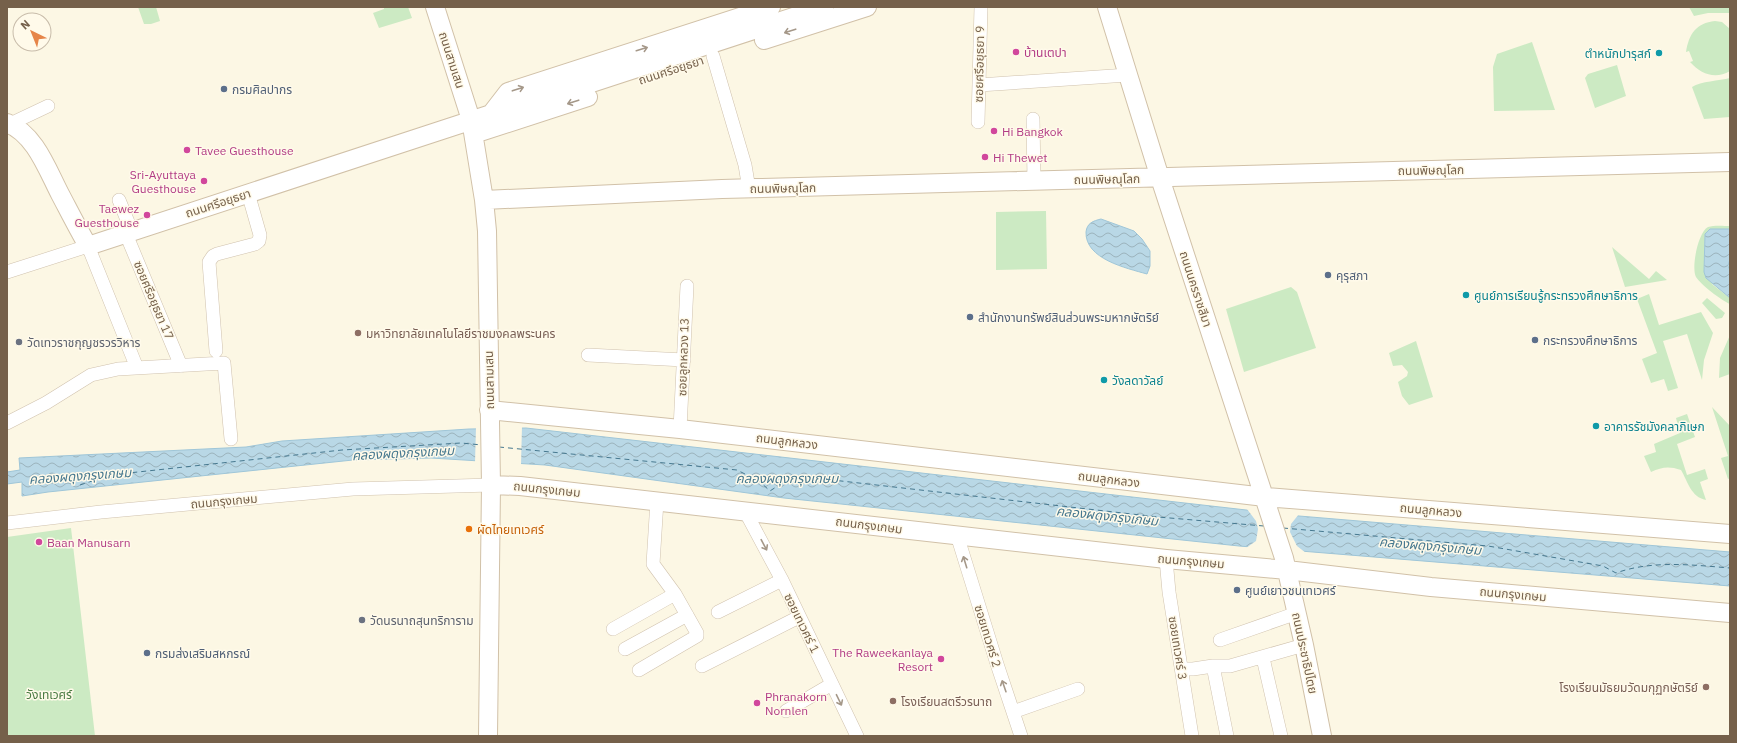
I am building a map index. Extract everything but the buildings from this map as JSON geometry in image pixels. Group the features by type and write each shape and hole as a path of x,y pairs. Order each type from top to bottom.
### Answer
{"main road":[{"name":"ถนนสามเสน","path":"435,7 473,127 484,200 488,272 491,479 488,736"},
{"name":"ถนนศรีอยุธยา","path":"732,28 772,7"},
{"name":"ถนนศรีอยุธยา","path":"473,127 491,114 508,92 679,46 732,28 819,11 868,7"},
{"name":"ถนนนครราชสีมา","path":"1106,7 1160,178 1267,503 1285,564"},
{"name":"ถนนศรีอยุธยา","path":"88,246 248,194 473,127 661,67 713,56 819,11"},
{"name":"ถนนศรีอยุธยา","path":"661,67 679,46"},
{"name":"ถนนศรีอยุธยา","path":"491,114 594,89"},
{"path":"9,124 26,137 40,155 88,246"},
{"name":"ถนนพิษณุโลก","path":"484,200 663,191 1730,162"},
{"name":"ถนนลูกหลวง","path":"489,416 680,429 1267,503 1730,534"},
{"name":"ถนนกรุงเกษม","path":"491,479 520,486 1166,559 1285,564 1431,587 1730,613"},
{"name":"ถนนประชาธิปไตย","path":"1285,564 1304,645 1322,736"}],"street":[{"name":"ซอยศรีอยุธยา 9","path":"978,122 980,7"},
{"path":"713,56 745,165 749,189"},
{"path":"979,85 1128,75"},
{"path":"9,124 48,106"},
{"path":"1033,119 1034,181"},
{"path":"216,351 209,262 213,256 217,254 255,244 259,241 260,235 248,194"},
{"name":"ซอยศรีอยุธยา 17","path":"119,200 129,233 182,366"},
{"path":"7,272 88,246 137,368"},
{"name":"ซอยลูกหลวง 13","path":"680,429 687,286"},
{"path":"588,356 684,360"},
{"path":"7,422 46,403 91,375 118,369 224,363 231,439"},
{"name":"ถนนกรุงเกษม","path":"7,523 101,512 353,489 491,479"},
{"path":"639,670 697,636 697,633 675,594 653,564 657,501"},
{"name":"ซอยเทเวศร์ 1","path":"745,511 782,580 857,736"},
{"name":"ซอยเทเวศร์ 2","path":"958,536 1021,736"},
{"name":"ซอยเทเวศร์ 3","path":"1166,559 1168,592 1192,736"},
{"path":"718,612 782,580"},
{"path":"613,630 675,594"},
{"path":"1220,640 1297,613"},
{"path":"625,649 687,615"},
{"path":"702,666 800,617"},
{"path":"1182,669 1230,666 1263,658 1304,645"},
{"path":"1263,658 1280,736"},
{"path":"1213,666 1227,736"},
{"path":"786,711 832,684"},
{"path":"1013,712 1078,689"}],"green space":[{"path":"138,7 156,7 160,21 151,24 144,24"},
{"path":"384,7 408,7 412,18 379,28 373,13 384,9"},
{"path":"1689,7 1730,7 1730,13 1708,13 1694,16"},
{"path":"1715,21 1722,22 1730,29 1730,71 1719,75 1708,74 1699,70 1690,62 1693,61 1689,51 1686,52 1689,40 1694,30 1703,24"},
{"path":"1532,42 1555,110 1494,111 1493,67 1497,54"},
{"path":"1617,65 1626,96 1595,108 1585,78 1588,74"},
{"path":"1730,78 1730,117 1704,119 1692,87 1705,82"},
{"path":"1046,211 1047,269 996,270 996,212"},
{"path":"1710,226 1730,226 1730,229 1710,229 1705,234 1704,272 1713,285 1730,298 1730,304 1702,284 1696,277 1694,266 1696,250 1704,230"},
{"path":"1612,247 1649,279 1656,271 1667,280 1625,287"},
{"path":"1291,287 1297,292 1316,348 1244,372 1226,309"},
{"path":"1649,294 1659,325 1701,312 1713,333 1704,360 1702,380 1687,334 1663,341 1678,388 1668,391 1664,379 1651,383 1642,359 1657,353 1637,299"},
{"path":"1707,298 1725,313 1722,318 1716,319 1702,303"},
{"path":"1730,335 1730,374 1719,378 1720,358"},
{"path":"1416,341 1433,397 1409,405 1402,396 1398,382 1407,376 1408,372 1402,365 1393,366 1389,353"},
{"path":"1712,407 1730,426 1730,478 1728,479 1721,458 1728,456"},
{"path":"1687,414 1695,437 1677,444 1687,475 1705,469 1708,479 1700,482 1706,500 1697,496 1693,492 1681,470 1666,468 1651,472 1644,456 1656,452 1654,444 1680,433 1676,418"},
{"name":"วังเทเวศร์","path":"71,528 95,736 7,736 7,537"}],"water":[{"path":"1101,219 1134,231 1142,239 1150,251 1150,266 1147,274 1128,269 1108,261 1099,256 1092,249 1087,241 1086,232 1091,223"},
{"path":"1710,229 1730,229 1730,259 1728,266 1730,270 1730,298 1706,278 1704,272 1705,234"},
{"name":"คลองผดุงกรุงเกษม","path":"526,428 1299,516 1730,552 1730,586 1239,546 784,498 545,465 431,458 353,460 22,496 22,482 7,484 7,472 20,470 19,458 246,447 282,441 469,429"}],"pier":[{"path":"522,426 521,465 475,463 476,427"},
{"path":"1247,509 1299,514 1291,524 1290,532 1297,546 1306,553 1246,548 1256,541 1258,529 1256,521"}],"ferry route":[{"path":"80,485 110,475 342,450 461,443 482,445"},
{"path":"499,447 737,470 759,481 770,491 788,479 806,477 1158,517 1264,526"},
{"path":"1283,528 1488,546 1603,566 1616,573 1644,566 1673,564 1730,568"}],"place":[{"name":"บ้านเตปา","path":"1016,52"},
{"name":"ตำหนักปารุสก์","path":"1659,53"},
{"name":"กรมศิลปากร","path":"224,89"},
{"name":"Hi Bangkok","path":"994,131"},
{"name":"Tavee Guesthouse","path":"187,150"},
{"name":"Hi Thewet","path":"985,157"},
{"name":"Sri-Ayuttaya Guesthouse","path":"204,181"},
{"name":"Taewez Guesthouse","path":"147,215"},
{"name":"คุรุสภา","path":"1328,275"},
{"name":"ศูนย์การเรียนรู้กระทรวงศึกษาธิการ","path":"1466,295"},
{"name":"สำนักงานทรัพย์สินส่วนพระมหากษัตริย์","path":"970,317"},
{"name":"มหาวิทยาลัยเทคโนโลยีราชมงคลพระนคร","path":"358,333"},
{"name":"กระทรวงศึกษาธิการ","path":"1535,340"},
{"name":"วัดเทวราชกุญชรวรวิหาร","path":"19,342"},
{"name":"วังลดาวัลย์","path":"1104,380"},
{"name":"อาคารรัชมังคลาภิเษก","path":"1596,426"},
{"name":"ผัดไทยเทเวศร์","path":"469,529"},
{"name":"Baan Manusarn","path":"39,542"},
{"name":"ศูนย์เยาวชนเทเวศร์","path":"1237,590"},
{"name":"วัดนรนาถสุนทริการาม","path":"362,620"},
{"name":"กรมส่งเสริมสหกรณ์","path":"147,653"},
{"name":"The Raweekanlaya Resort","path":"941,659"},
{"name":"โรงเรียนมัธยมวัดมกุฏกษัตริย์","path":"1706,687"},
{"name":"โรงเรียนสตรีวรนาถ","path":"893,701"},
{"name":"Phranakorn Nornlen","path":"757,703"}]}
